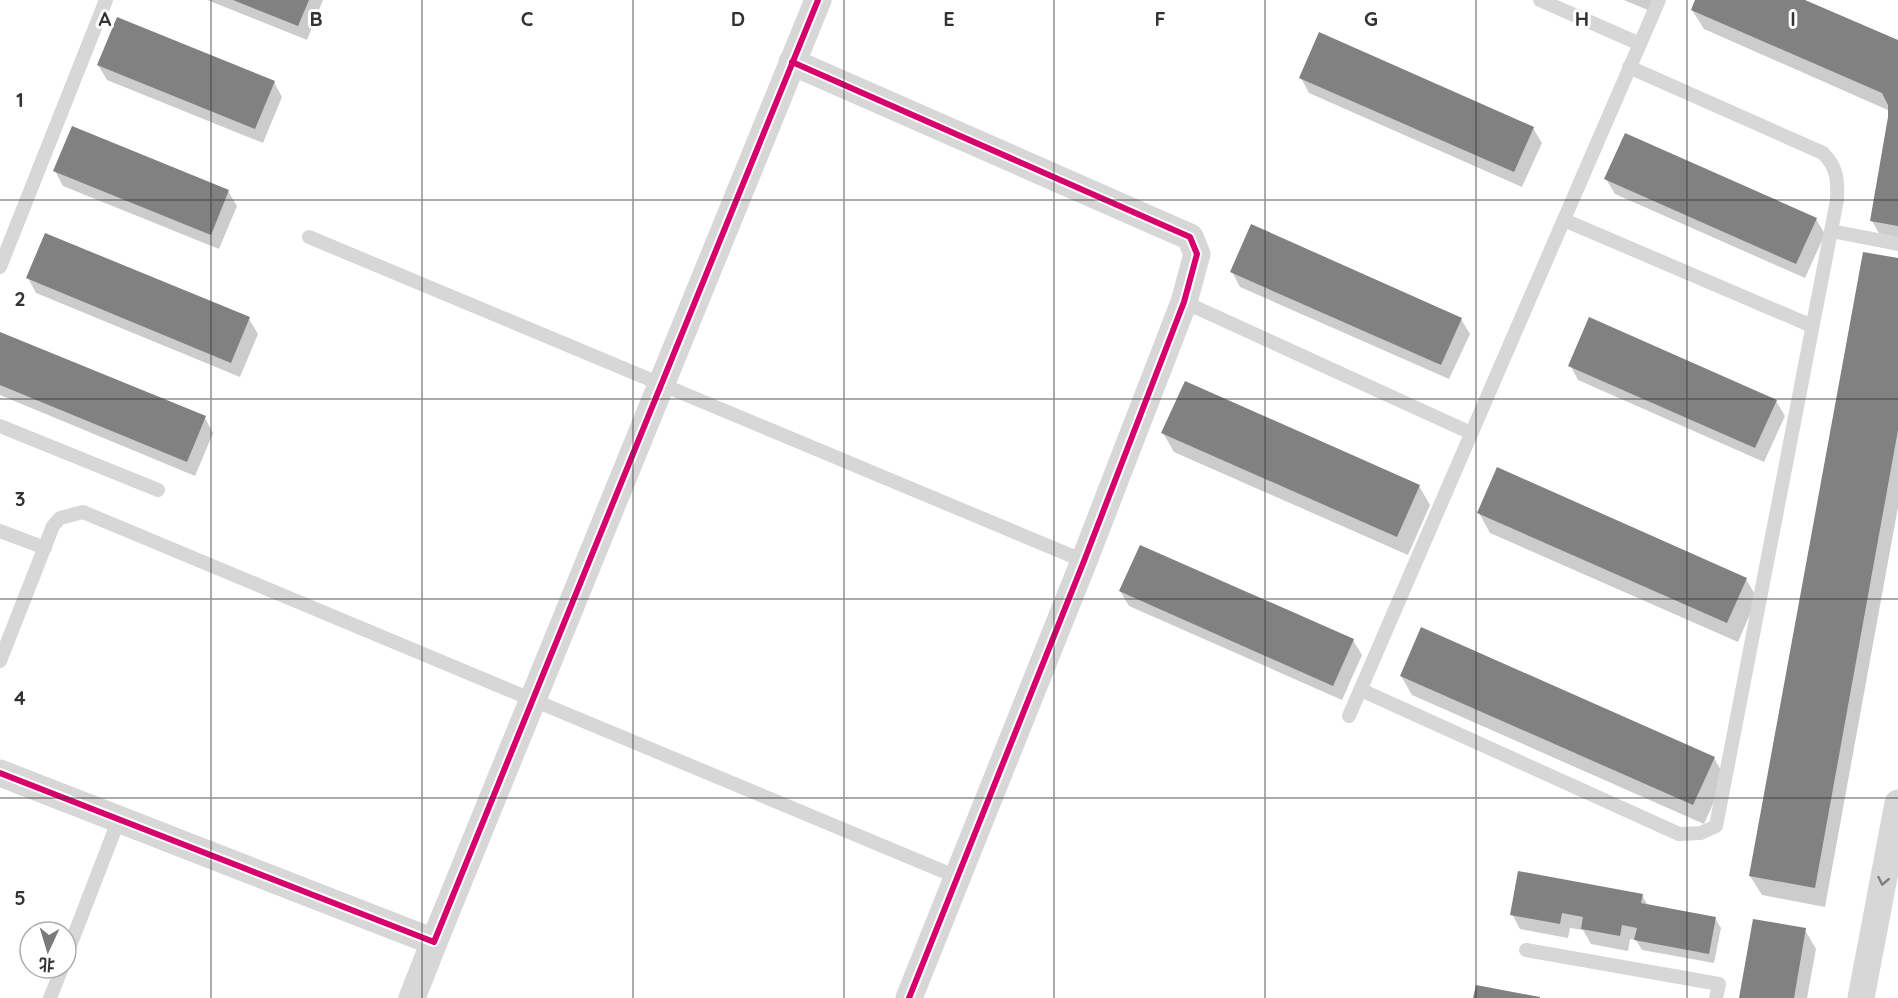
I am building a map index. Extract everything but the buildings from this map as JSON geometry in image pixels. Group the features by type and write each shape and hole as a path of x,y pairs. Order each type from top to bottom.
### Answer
{"street":[{"path":"412,998 818,0"},
{"path":"792,62 1190,237 1197,255 1184,302 1084,561 909,998"},
{"path":"0,773 434,942"},
{"path":"1861,998 1898,803"}],"lane":[{"path":"0,267 106,0"},
{"path":"1540,0 1640,44"},
{"path":"1349,716 1659,0"},
{"path":"1360,690 1678,834 1701,833 1716,826 1837,200 1838,180 1832,162 1823,153 1629,67"},
{"path":"1564,220 1812,326"},
{"path":"1831,231 1898,244"},
{"path":"309,237 1084,561"},
{"path":"1184,302 1472,433"},
{"path":"0,426 158,490"},
{"path":"0,661 53,526 60,518 83,512 957,877"},
{"path":"0,531 45,548"},
{"path":"78,925 119,819"},
{"path":"1526,950 1719,984 1716,998"},
{"path":"50,998 57,980"}],"cycle path":[{"path":"0,773 434,942 818,0"},
{"path":"792,62 1190,237 1197,254 1184,302 1084,561 909,998"}]}
